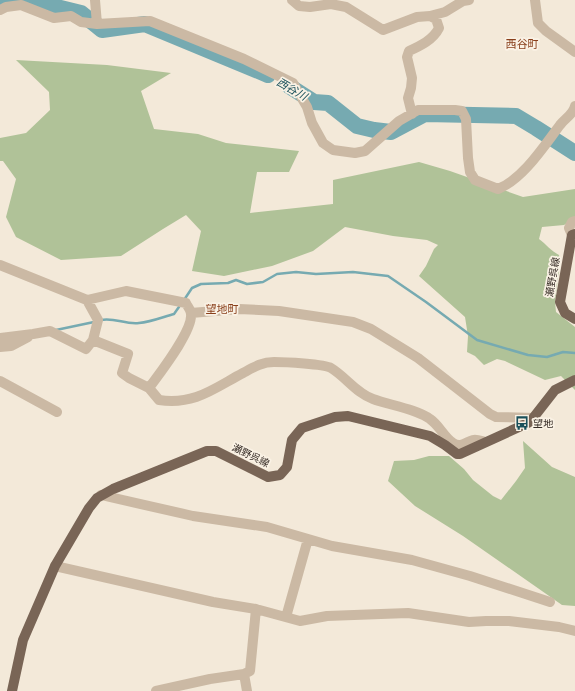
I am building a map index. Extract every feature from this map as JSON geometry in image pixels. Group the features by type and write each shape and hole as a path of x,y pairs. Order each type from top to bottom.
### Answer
{"main road":[{"name":"瀬野呉線","path":"574,234 571,260 560,302 565,313 575,319"},
{"name":"瀬野呉線","path":"12,691 23,640 56,566 89,508 97,498 113,488 207,451 216,451 268,477 280,475 287,467 292,440 302,428 320,421 342,416 355,417 430,436 445,444 457,454 460,454 525,425 534,418 555,390 575,380"}],"street":[{"path":"95,0 97,24"},
{"path":"292,0 299,6 310,7 349,3 383,30 417,17 430,16 445,12 463,1 469,0"},
{"path":"535,0 538,23 546,31 575,52"},
{"path":"0,10 6,7 21,4 54,18 71,16 81,22 97,24 150,22 244,59 293,83 323,143 333,150 355,154 365,151 399,122 418,110 462,111 466,119 470,172 475,180 498,189 512,181 538,155 560,124 574,111 575,106"},
{"path":"412,114 408,98 412,78 406,57 409,51 419,47 436,34 439,28 436,19 430,16"},
{"path":"574,234 569,228 572,222 575,221"},
{"path":"0,265 87,300 126,291 186,303 191,314 190,324 179,345 149,388"},
{"path":"0,338 50,331 86,349 93,340 98,320 87,300"},
{"path":"191,314 240,309 279,311 353,322 371,329 418,358 490,414 496,417 534,418"},
{"path":"0,347 11,346 34,334"},
{"path":"93,340 128,354 122,373 149,388 159,400 173,402 200,397 260,364 274,362 324,365 333,369 356,389 372,399 395,405 429,418 439,426 453,443 460,445 466,444 473,440 485,442"},
{"path":"0,381 57,412"},
{"path":"102,495 193,516 267,527 332,546 412,560 470,576 550,602"},
{"path":"286,617 308,539"},
{"path":"56,566 300,621 327,616 408,613 469,622 509,621 559,627 575,631"},
{"path":"156,691 244,674 250,671 256,610"},
{"path":"244,674 247,691"}],"green space":[{"path":"16,60 107,65 171,73 141,91 154,129 198,134 226,143 299,151 289,172 257,172 250,213 333,204 333,180 419,162 450,171 523,197 575,189 575,218 564,225 542,227 539,239 553,252 559,255 560,262 555,302 556,312 575,327 575,390 561,376 545,380 505,361 497,359 484,365 475,356 467,352 468,336 465,317 419,276 426,266 434,249 438,245 427,240 393,236 345,227 313,251 272,266 224,276 192,271 201,231 186,215 121,256 61,260 16,237 6,217 16,179 3,161 0,161 0,138 26,133 50,110 49,92"},
{"path":"523,441 552,467 575,477 575,606 562,605 463,536 415,506 388,481 394,461 414,460 429,456 449,456 464,469 473,480 493,496 501,500 525,468"}],"waterway":[{"name":"西谷川","path":"0,4 12,0"},
{"name":"西谷川","path":"28,0 81,13 102,30 145,24 268,75"},
{"name":"西谷川","path":"289,86 314,102 328,103 357,126 374,130 391,132 425,114 516,116 575,153"},
{"path":"184,300 192,288 201,284 228,283 236,280 247,284 263,282 277,274 296,272 316,274 353,272 388,276 477,340 528,355 547,357 563,352 575,353"},
{"path":"101,320 111,319 129,323 148,322 174,314 181,304"},
{"path":"56,330 94,322"}],"place":[{"name":"望地","path":"522,423"}],"district":[{"name":"西谷町","path":"522,44"},
{"name":"望地町","path":"222,309"}]}
